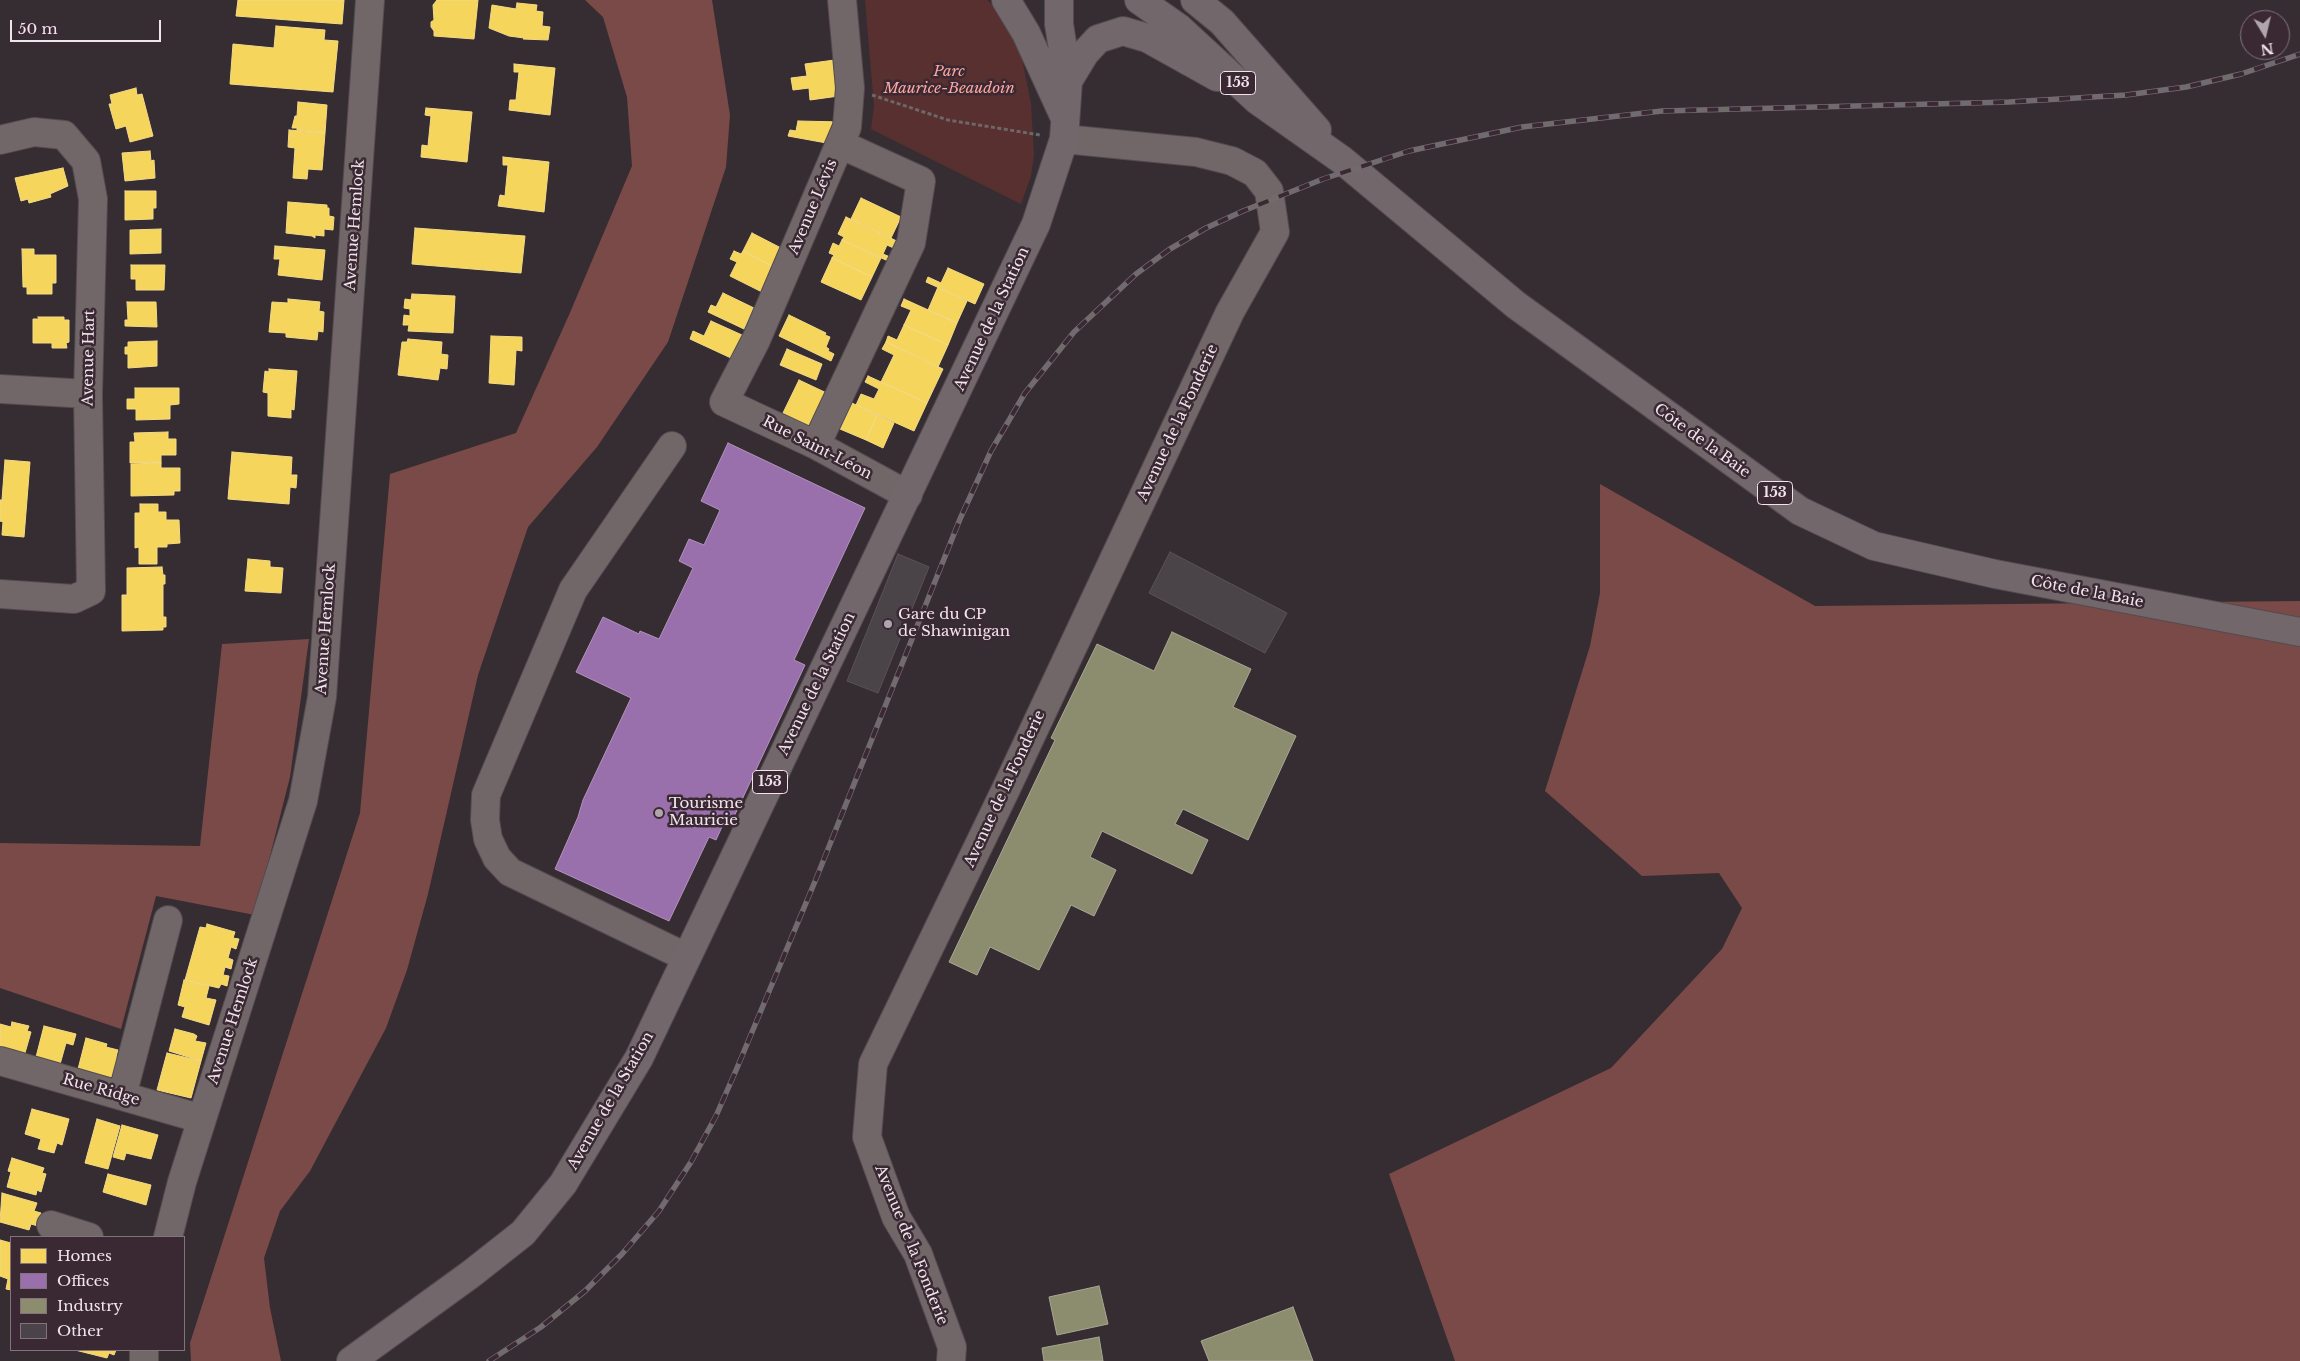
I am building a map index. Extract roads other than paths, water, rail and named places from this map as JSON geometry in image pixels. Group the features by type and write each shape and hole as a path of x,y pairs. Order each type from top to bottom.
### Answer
{"main road":[{"path":"1006,0 1026,33 1064,127"},
{"name":"Avenue de la Station","path":"351,1361 471,1274 523,1233 563,1184 639,1058 1036,224 1064,127 1068,81 1059,24 1059,0"},
{"name":"153","path":"1139,0 1179,28 1257,100 1342,160"},
{"name":"153","path":"1195,0 1222,22 1342,160"},
{"path":"1068,81 1085,53 1098,39 1123,31 1147,38 1257,100"},
{"name":"Côte de la Baie","path":"1342,160 1516,305 1800,511 1874,546 1995,574 2300,632"}],"street":[{"name":"Avenue Hemlock","path":"168,1236 202,1119 303,801 322,697 370,0"},
{"name":"Avenue Lévis","path":"724,402 756,340 847,127 850,88 842,0"},
{"name":"Avenue de la Fonderie","path":"951,1361 952,1347 946,1328 918,1254 896,1217 868,1137 873,1064 1006,789 1230,312 1275,232 1269,190 1255,173 1232,161 1196,152 1064,127"},
{"name":"Avenue Hart","path":"0,140 34,132 64,135 86,161 93,199 88,394 92,591 74,599 0,594"},
{"path":"816,445 911,243 921,181 840,144"},
{"path":"0,389 88,394"},
{"name":"Rue Saint-Léon","path":"724,402 816,445 908,495"},
{"path":"672,446 573,590 486,796 484,820 488,839 497,858 510,872 686,957"},
{"path":"122,1096 168,920"},
{"name":"Rue Ridge","path":"0,1061 202,1119"},
{"path":"51,1225 86,1236"}],"railway":[{"path":"489,1361 541,1327 585,1291 622,1254 659,1211 691,1162 716,1116 737,1068 816,879 960,519 991,451 1025,393 1074,332 1136,274 1170,249 1206,228 1243,211 1323,179 1409,151 1522,127 1662,111 2009,102 2126,95 2186,87 2241,74 2300,54"}],"place":[{"name":"Gare du CP de Shawinigan","path":"888,624"},
{"name":"Tourisme Mauricie","path":"659,813"}],"park label":[{"name":"Parc Maurice-Beaudoin","path":"949,80"}]}
